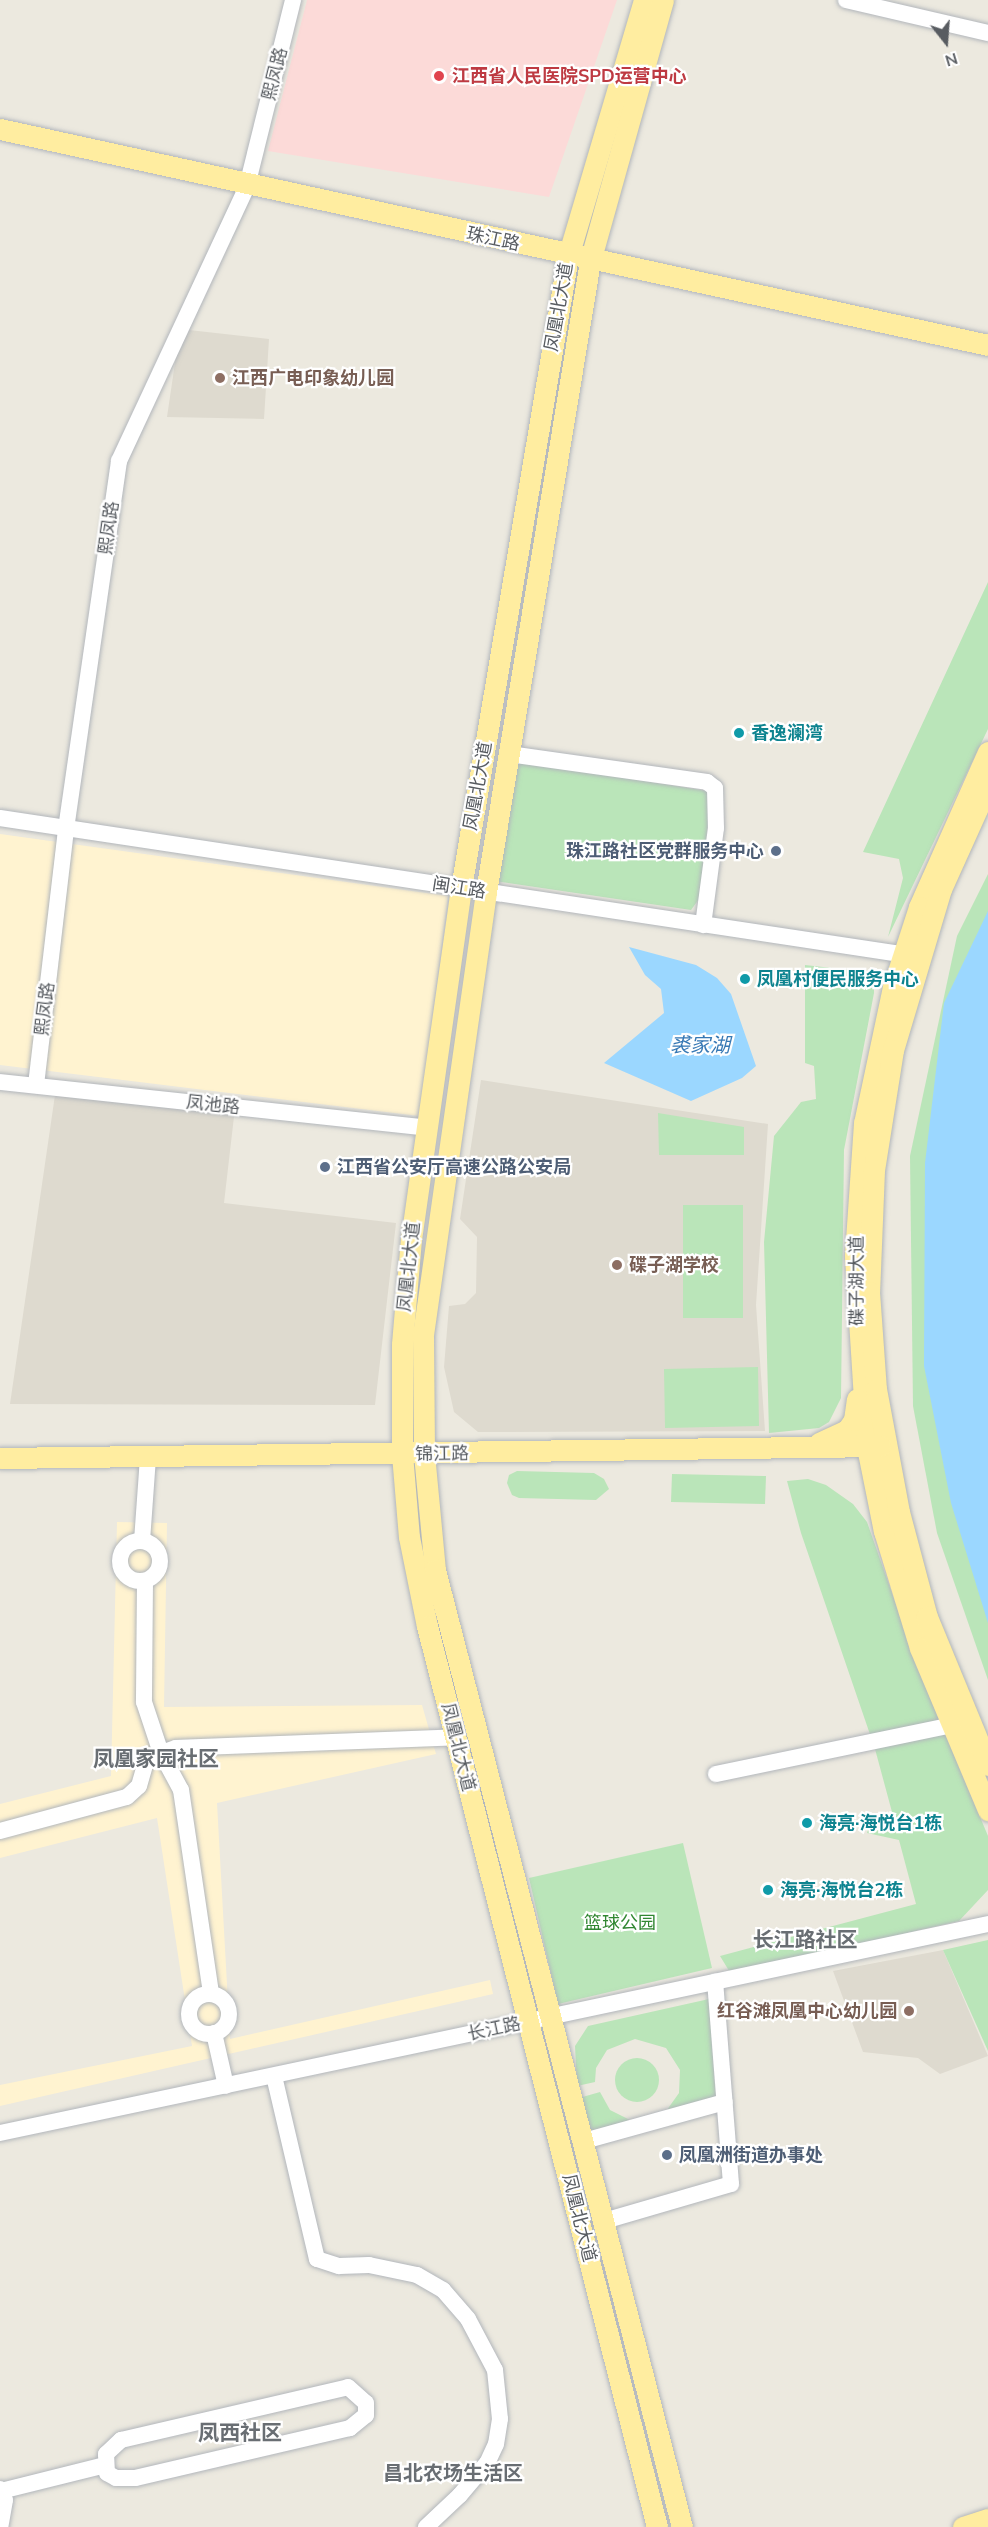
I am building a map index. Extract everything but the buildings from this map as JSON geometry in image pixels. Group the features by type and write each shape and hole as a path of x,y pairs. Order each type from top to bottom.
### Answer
{"main road":[{"name":"凤凰北大道","path":"644,0 568,256 460,888 411,1239 402,1344 402,1455 409,1537 456,1737 657,2527"},
{"name":"凤凰北大道","path":"663,0 590,261 486,892 423,1337 424,1454 435,1570 553,2017 682,2527"},
{"name":"珠江路","path":"0,129 590,261 988,345"},
{"name":"碟子湖大道","path":"988,752 950,833 911,956 864,1123 855,1256 858,1359 875,1446 927,1617 988,1765"},
{"name":"碟子湖大道","path":"987,793 911,956 874,1170 869,1292 875,1446 884,1531 910,1616 988,1810"},
{"path":"801,1448 841,1434 854,1420 858,1359"},
{"name":"锦江路","path":"0,1458 402,1455 875,1446"},
{"path":"963,2527 988,2519"}],"street":[{"name":"熙凤路","path":"250,186 293,0"},
{"name":"熙凤路","path":"36,1085 66,828 119,461 250,186 301,0"},
{"path":"846,0 988,33"},
{"path":"509,754 707,782 715,788 716,828 703,925"},
{"name":"闽江路","path":"0,819 911,956"},
{"name":"凤池路","path":"0,1082 427,1128"},
{"path":"142,1541 148,1457"},
{"path":"142,1541 124,1550 121,1563 126,1575 145,1581"},
{"path":"142,1541 158,1551 160,1563 155,1574 145,1581"},
{"path":"145,1581 144,1702 161,1753 181,1790 211,1994"},
{"path":"716,1774 952,1725"},
{"path":"0,1831 127,1797 139,1786 147,1758 176,1748 456,1737"},
{"name":"长江路","path":"0,2133 988,1924"},
{"path":"604,2221 731,2184 715,1982"},
{"path":"211,1994 222,1999 229,2009 228,2022 214,2033 195,2027 189,2015 193,2002 211,1994"},
{"path":"214,2033 226,2086"},
{"path":"274,2076 317,2259 339,2266 369,2265 417,2275 443,2290 468,2319 495,2370 500,2419 496,2444 487,2463 460,2495 426,2527"},
{"path":"584,2141 725,2102"},
{"path":"348,2387 366,2403 366,2415 350,2428 135,2478 116,2478 106,2469 106,2454 121,2440 326,2390 348,2387"},
{"path":"0,2527 2,2493 106,2469"}],"shaded area":[{"name":"江西省人民医院SPD运营中心","path":"307,0 617,0 549,197 268,151"},
{"name":"江西广电印象幼儿园","path":"180,329 269,339 264,419 167,417"},
{"path":"0,834 448,896 419,1116 0,1065"},
{"name":"碟子湖学校","path":"481,1080 768,1124 756,1305 765,1431 478,1432 454,1412 444,1367 449,1306 465,1304 476,1293 477,1237 460,1219"},
{"path":"55,1095 235,1108 224,1203 396,1223 375,1405 10,1404"},
{"path":"117,1522 167,1523 164,1707 422,1705 436,1754 217,1803 230,2039 490,1980 493,1994 0,2106 0,2085 192,2046 157,1818 0,1858 0,1804 111,1776"},
{"name":"红谷滩凤凰中心幼儿园","path":"943,1950 988,2056 940,2074 918,2058 863,2052 833,1971"}],"green space":[{"path":"988,582 988,729 888,937 903,878 899,859 863,852"},
{"path":"515,760 707,791 710,806 699,899 691,910 494,881"},
{"path":"988,874 988,1680 937,1533 913,1406 910,1156 957,936"},
{"path":"805,965 868,972 874,980 874,993 844,1150 841,1398 829,1422 819,1428 769,1433 764,1242 774,1136 801,1102 816,1099 814,1066 805,1063"},
{"path":"658,1113 744,1127 744,1155 659,1155"},
{"path":"683,1205 743,1205 743,1318 683,1318"},
{"path":"758,1367 759,1426 665,1428 664,1369"},
{"path":"517,1471 594,1473 604,1479 609,1489 596,1500 519,1498 512,1495 507,1483 509,1475"},
{"path":"672,1474 766,1476 765,1504 671,1502"},
{"path":"808,1479 826,1485 853,1504 867,1522 921,1676 988,1836 988,1890 959,1921 731,1974 720,1956 916,1904 899,1840 867,1833 869,1827 892,1812 875,1749 801,1533 787,1481"},
{"name":"篮球公园","path":"683,1843 712,1968 558,2004 529,1878"},
{"path":"988,1940 988,2051 943,1950"},
{"path":"709,1999 716,2100 664,2114 679,2093 680,2070 666,2048 635,2039 607,2050 596,2068 595,2082 577,2086 575,2046 588,2026"},
{"path":"637,2058 653,2064 659,2080 653,2096 637,2102 621,2096 615,2080 621,2064"},
{"path":"600,2092 610,2110 632,2121 588,2132 579,2098"}],"water":[{"path":"988,911 988,1623 951,1503 924,1366 925,1163 944,1003"},
{"name":"裘家湖","path":"629,947 696,965 717,978 731,994 756,1066 742,1078 691,1101 604,1063 664,1013 661,989 645,975"}],"place":[{"name":"江西省人民医院SPD运营中心","path":"439,76"},
{"name":"江西广电印象幼儿园","path":"220,378"},
{"name":"香逸澜湾","path":"739,733"},
{"name":"珠江路社区党群服务中心","path":"776,851"},
{"name":"凤凰村便民服务中心","path":"745,979"},
{"name":"江西省公安厅高速公路公安局","path":"325,1167"},
{"name":"碟子湖学校","path":"617,1265"},
{"name":"海亮·海悦台1栋","path":"807,1823"},
{"name":"海亮·海悦台2栋","path":"768,1890"},
{"name":"红谷滩凤凰中心幼儿园","path":"909,2011"},
{"name":"凤凰洲街道办事处","path":"667,2155"}],"district":[{"name":"凤凰家园社区","path":"156,1759"},
{"name":"长江路社区","path":"805,1940"},
{"name":"凤西社区","path":"240,2433"},
{"name":"昌北农场生活区","path":"453,2473"}]}
